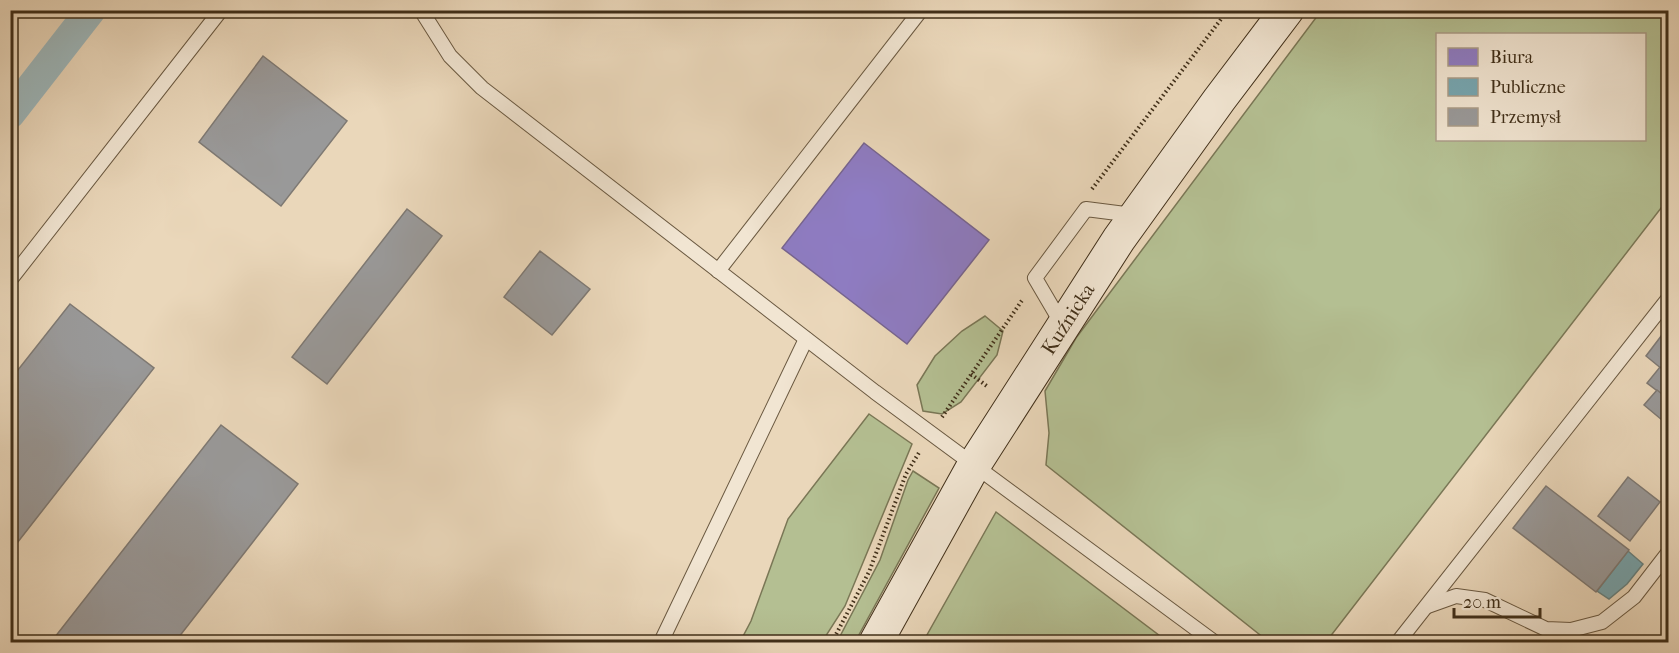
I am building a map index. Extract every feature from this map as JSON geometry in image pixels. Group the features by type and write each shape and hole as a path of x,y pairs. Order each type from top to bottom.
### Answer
{"street":[{"name":"Kuźnicka","path":"876,642 974,465 1063,326 1136,215 1287,10"}],"lane":[{"path":"10,280 221,10"},
{"path":"421,10 450,56 482,88 806,339 1214,642"},
{"path":"718,271 921,10"},
{"path":"1063,326 1035,278 1086,209 1136,215"},
{"path":"1398,642 1668,299"},
{"path":"661,642 806,339"},
{"path":"1426,606 1456,596 1485,600 1546,629 1571,630 1602,622 1634,597 1667,554"}],"path":[{"path":"1086,209 1092,186 1228,10"}],"green space":[{"path":"1321,11 1668,11 1668,199 1326,642 1269,642 1046,465 1049,433 1045,391 1076,338"},
{"path":"985,316 1003,331 997,355 961,402 942,414 923,411 917,385 935,356 962,331"},
{"path":"869,414 912,444 845,606 822,642 740,642 751,621 788,519"},
{"path":"913,471 939,488 855,642 837,642 880,560"},
{"path":"996,512 1168,642 923,642"}],"building: Biura":[{"path":"864,143 989,240 907,344 782,248"}],"building: Publiczne":[{"path":"1628,551 1643,564 1627,584 1609,599 1597,591"}],"building: Przemysł":[{"path":"263,56 347,121 281,206 199,142"},
{"path":"407,209 442,236 327,384 292,357"},
{"path":"540,251 590,289 552,335 504,297"},
{"path":"70,304 154,368 10,552 10,380"},
{"path":"1668,327 1668,374 1646,356"},
{"path":"1660,367 1668,374 1668,399 1647,383"},
{"path":"1657,390 1668,399 1668,425 1644,405"},
{"path":"221,425 298,484 175,642 51,642"},
{"path":"1628,477 1660,502 1630,541 1598,516"},
{"path":"1546,486 1629,550 1596,592 1513,528"}],"waterway":[{"path":"10,114 91,10"}]}
